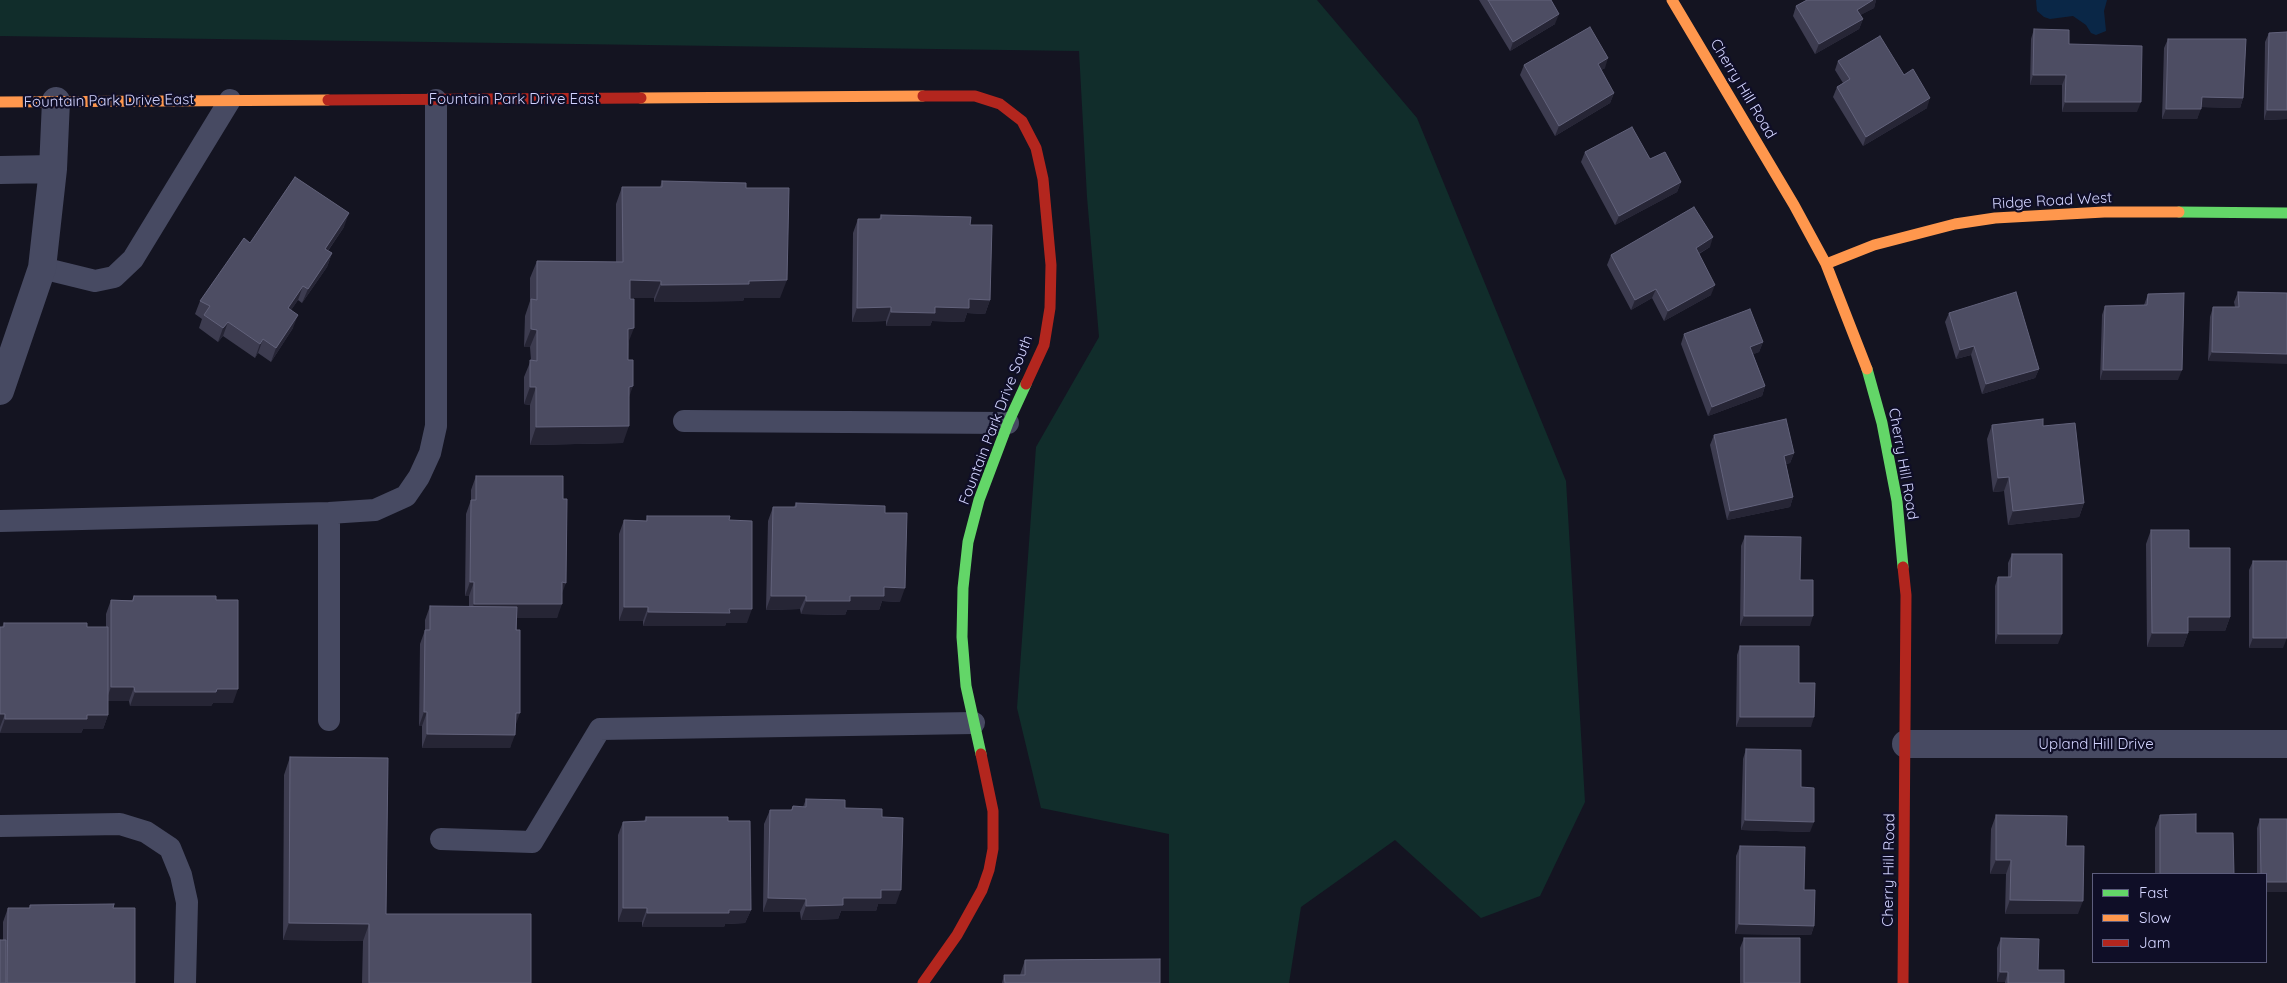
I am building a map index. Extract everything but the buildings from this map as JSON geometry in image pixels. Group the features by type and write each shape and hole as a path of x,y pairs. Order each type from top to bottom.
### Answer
{"street":[{"name":"Cherry Hill Road","path":"1672,0 1794,205 1826,264 1866,366 1882,423 1895,491 1906,595 1903,983"},
{"name":"Fountain Park Drive East","path":"0,102 975,96 1000,104 1022,121"},
{"path":"0,391 42,268 53,169 56,101"},
{"name":"Fountain Park Drive South","path":"923,983 957,935 982,890 989,870 993,849 993,811 965,676 962,638 962,588 968,542 979,500 1008,423 1044,345 1050,308 1051,265 1043,179 1036,148 1022,121"},
{"path":"0,170 53,169"},
{"name":"Ridge Road West","path":"1826,264 1874,245 1956,224 1995,218 2104,212 2287,213"},
{"name":"Upland Hill Drive","path":"1906,744 2287,744"}],"lane":[{"path":"42,268 95,281 114,277 133,260 230,100"},
{"path":"0,521 329,513 375,510 406,496 419,477 430,453 436,426 436,100"},
{"path":"684,421 1008,423"},
{"path":"329,513 330,720"},
{"path":"441,839 532,842 600,729 974,723"},
{"path":"0,826 120,824 146,832 170,848 181,875 187,902 186,983"}],"green space":[{"path":"0,0 1317,0 1417,118 1566,481 1585,802 1540,896 1481,918 1395,840 1301,907 1289,983 1169,983 1169,834 1041,808 1017,708 1036,447 1099,337 1087,197 1079,51 0,36"}],"water":[{"path":"2036,0 2107,0 2104,11 2106,31 2096,35 2091,33 2086,25 2073,16 2050,19 2044,17 2037,11"}],"traffic: fast":[{"path":"2179,212 2287,213"},
{"path":"1867,369 1882,423 1897,501 1903,567"},
{"path":"981,754 966,686 962,637 963,588 968,542 979,500 1008,423 1026,384"}],"traffic: slow":[{"path":"1672,0 1794,205 1826,264 1867,369"},
{"path":"641,98 923,96"},
{"path":"0,102 328,100"},
{"path":"1826,264 1874,245 1955,224 1995,218 2104,212 2179,212"}],"traffic: jam":[{"path":"923,96 975,96 1000,104 1022,121 1036,148 1043,179 1051,265 1050,308 1044,345 1026,384"},
{"path":"328,100 641,98"},
{"path":"1903,567 1906,595 1903,983"},
{"path":"923,983 957,935 982,890 989,870 993,849 993,811 981,754"}]}
